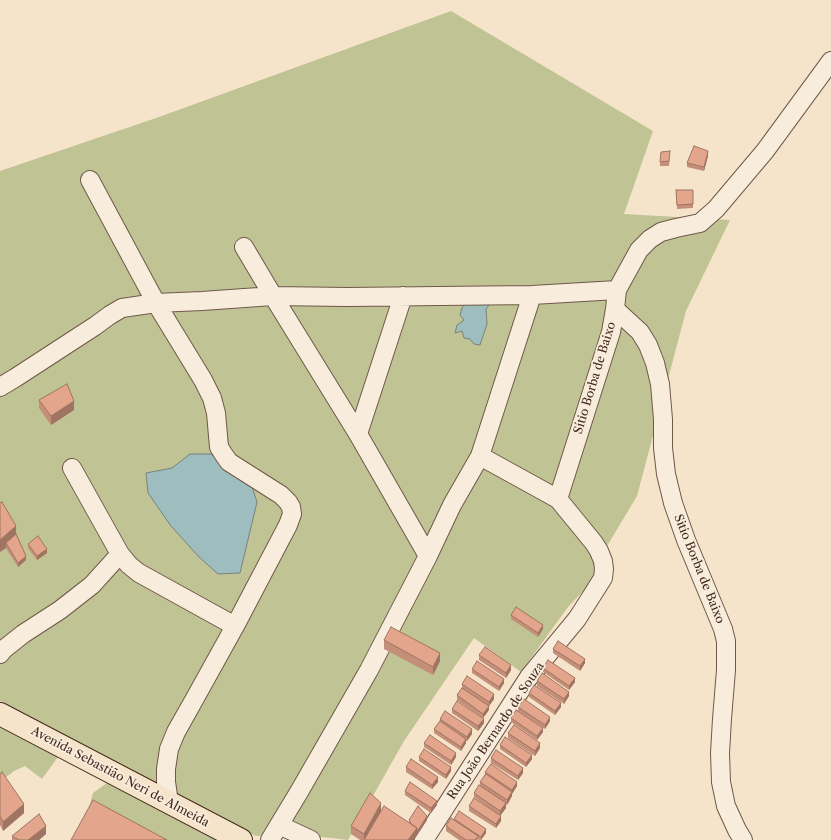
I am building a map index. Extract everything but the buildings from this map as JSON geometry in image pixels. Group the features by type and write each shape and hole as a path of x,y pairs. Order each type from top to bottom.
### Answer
{"main road":[{"name":"Avenida Sebastião Neri de Almeida","path":"0,714 240,840"}],"street":[{"name":"Sítio Borba de Baixo","path":"558,498 611,332 617,290 639,250 650,239 661,232 700,223 716,209 765,151 831,61"},
{"path":"90,180 156,303 203,380 212,398 216,413 219,447 229,462 281,495 291,506 292,514 288,525 235,626 176,732 169,749 166,769 169,803"},
{"path":"244,247 272,296 358,434 428,556"},
{"path":"0,387 122,308 156,303 272,296 346,297 532,295 617,290"},
{"path":"311,840 275,833 369,670 428,556 452,505 480,456 532,295"},
{"path":"358,434 403,296"},
{"name":"Sitio Borba de Baixo","path":"615,309 640,332 648,345 655,362 660,384 663,419 663,448 666,474 673,503 686,540 723,629 726,641 726,670 720,753 721,782 726,806 737,830 744,840"},
{"name":"Rua João Bernardo de Souza","path":"424,840 529,677 576,619 603,578 603,565 600,551 558,498 480,456"},
{"path":"72,468 120,554 129,565 139,573 235,626"},
{"path":"0,654 23,634 60,610 92,585 120,554"}],"green space":[{"path":"451,11 653,131 624,214 730,220 686,311 637,496 601,556 602,571 568,607 521,672 474,638 404,741 348,840 296,834 256,836 0,701 0,171 159,117"},
{"path":"0,727 58,757 42,779 25,766 14,771 0,782"},
{"path":"115,777 231,840 143,840 89,808 93,793"}],"water":[{"path":"467,299 490,304 486,309 487,324 480,345 474,344 470,339 464,338 462,331 455,333 457,325 464,320 460,315"},
{"path":"190,454 211,454 251,484 257,502 240,573 218,574 199,557 171,526 148,493 146,473 172,468"}]}
